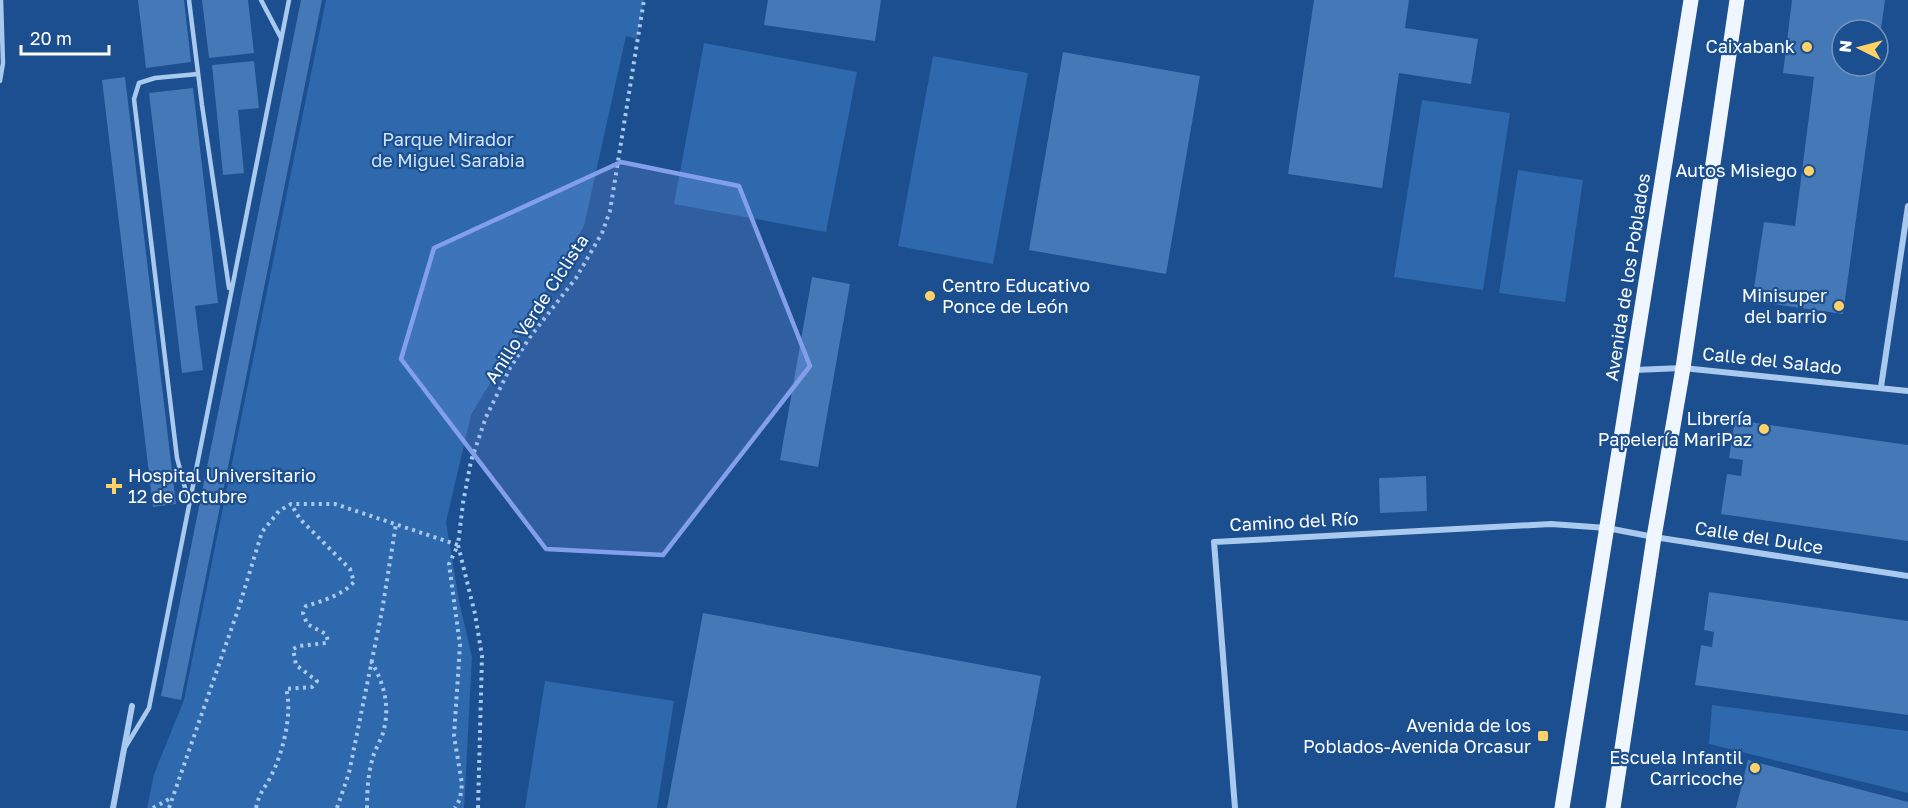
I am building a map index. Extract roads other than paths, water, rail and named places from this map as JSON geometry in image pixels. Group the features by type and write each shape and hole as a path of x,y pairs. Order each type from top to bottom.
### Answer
{"main road":[{"name":"Avenida de los Poblados","path":"1563,808 1691,0"},
{"path":"1613,808 1654,537 1683,368 1737,0"}],"street":[{"path":"1881,387 1908,206"},
{"name":"Calle del Salado","path":"1633,370 1683,368 1908,391"},
{"name":"Camino del Río","path":"1235,808 1214,542 1551,524 1607,528"},
{"name":"Calle del Dulce","path":"1607,528 1908,576"},
{"path":"113,808 132,706"}],"lane":[{"path":"0,81 3,63 1,0"},
{"path":"189,0 230,294"},
{"path":"261,0 280,38"},
{"path":"126,746 148,708 289,0"},
{"path":"189,502 177,458 134,99 139,84 155,78 198,74"}],"place":[{"name":"Caixabank","path":"1807,47"},
{"name":"Autos Misiego","path":"1809,171"},
{"name":"Centro Educativo Ponce de León","path":"930,296"},
{"name":"Minisuper del barrio","path":"1839,306"},
{"name":"Librería Papelería MariPaz","path":"1764,429"},
{"name":"Hospital Universitario 12 de Octubre","path":"114,486"},
{"name":"Avenida de los Poblados-Avenida Orcasur","path":"1543,736"},
{"name":"Escuela Infantil Carricoche","path":"1755,768"}],"park label":[{"name":"Parque Mirador de Miguel Sarabia","path":"448,150"}]}
